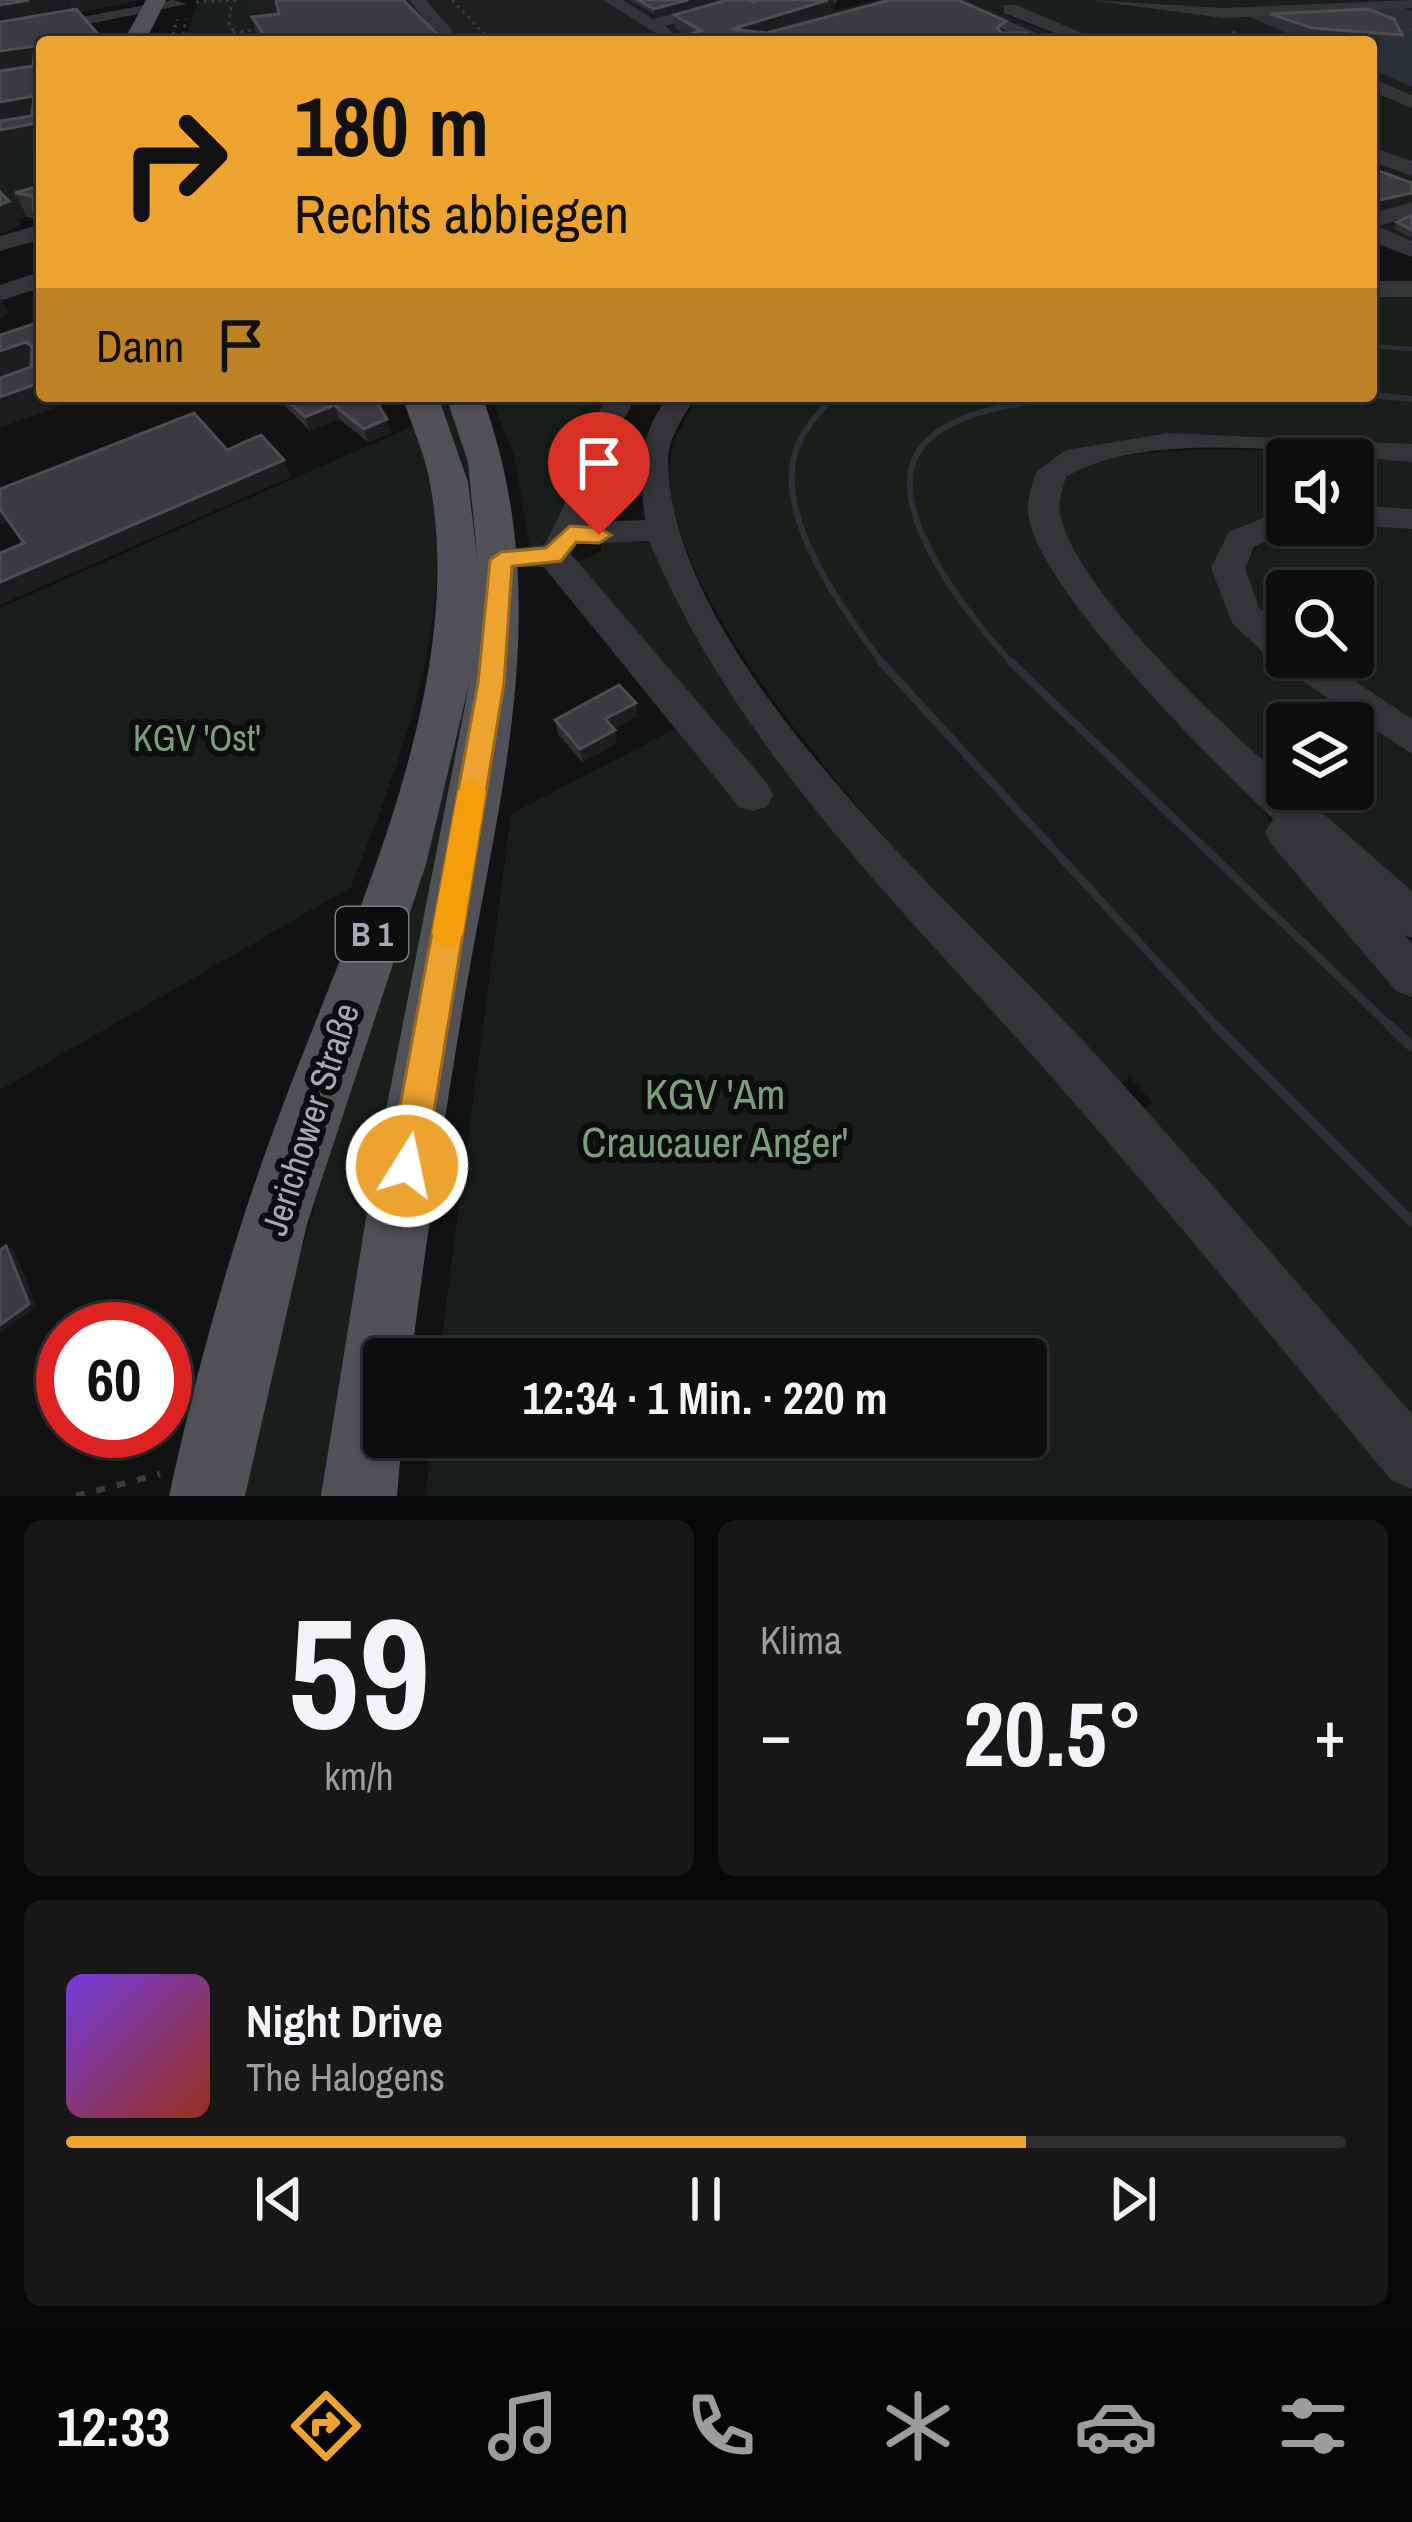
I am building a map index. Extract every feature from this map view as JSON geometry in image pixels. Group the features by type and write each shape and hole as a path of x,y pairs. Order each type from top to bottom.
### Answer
{"main road":[{"path":"164,36 175,5"},
{"path":"141,36 175,5"},
{"name":"Jerichower Straße","path":"193,1484 405,840 448,685 457,620 457,524 444,457 422,402"},
{"name":"B 1","path":"359,1496 386,1286 491,683 541,550 491,471 466,402"}],"street":[{"path":"64,0 108,36"},
{"path":"417,0 447,36"},
{"path":"611,0 668,36"},
{"path":"946,0 1029,36"},
{"path":"988,0 1079,36"},
{"path":"1097,0 1223,13 1412,3"},
{"path":"1207,0 1259,34"},
{"path":"0,37 175,5"},
{"path":"637,36 654,28 752,11"},
{"path":"1377,87 1412,102"},
{"path":"1377,155 1412,170"},
{"path":"1377,219 1412,209"},
{"path":"1377,235 1412,250"},
{"path":"1377,258 1412,260"},
{"path":"1,291 36,281"},
{"path":"1377,289 1412,290"},
{"path":"541,550 618,402"},
{"path":"679,402 664,423 653,462 662,530 724,658 798,763 1077,1070 1412,1459"},
{"path":"1412,452 1197,442 1084,456 1047,477 1042,498 1072,575 1142,662 1252,776 1412,918"},
{"path":"1374,517 1412,520"},
{"path":"1266,528 1241,540 1228,568 1244,614 1266,634"},
{"path":"541,550 662,530"},
{"path":"541,550 753,795"},
{"path":"1323,678 1412,739"},
{"path":"1252,776 1293,842 1412,976"}],"path":[{"path":"181,36 175,5 237,0"},
{"path":"236,36 231,8 237,0"},
{"path":"452,0 485,36"},
{"path":"220,1 231,8"},
{"path":"233,33 268,28"},
{"path":"1402,33 1412,29"},
{"path":"1229,36 1236,31"},
{"path":"76,1496 193,1484"}],"shaded area":[{"path":"203,0 729,0 813,16 878,0 968,0 1058,36 194,36"},
{"path":"1382,0 1412,11 1412,87 1377,72 1377,36 1293,36 1248,16 1390,4"}],"green space":[{"path":"248,0 248,7 258,6 261,14 405,0 258,19 253,23 258,36 186,36 198,3"},
{"path":"970,0 1412,0 1412,247 1377,237 1377,36 1059,36"},
{"path":"36,148 36,214 16,220 0,203 0,155"},
{"path":"1377,295 1412,297 1412,449 1374,446 1374,438 1266,438 1266,444 1073,455 1045,534 1248,787 1284,842 1412,987 1412,1422 1140,1112 1152,1102 1130,1077 1117,1086 925,882 785,716 728,632 688,553 670,480 678,435 696,402 1377,402"},
{"path":"433,402 456,402 461,413 489,591 335,1496 230,1496 450,743"},
{"path":"493,402 606,402 556,527 544,542 530,549 515,459"},
{"name":"KGV 'Ost'","path":"415,425 431,484 437,543 435,602 412,717 351,887 0,1090 0,608"},
{"path":"1266,450 1266,524 1231,542 1266,632 1266,678 1315,678 1349,702 1266,702 1266,770 1129,631 1076,562 1057,508 1060,482 1089,465 1140,454"},
{"path":"1374,457 1412,461 1412,517 1374,513"},
{"path":"1374,526 1412,528 1412,727 1339,678 1374,678 1374,570 1266,570 1266,619 1257,609 1243,570 1266,539 1266,546 1374,546"},
{"name":"KGV 'Am Craucauer Anger'","path":"600,539 661,544 704,635 1412,1477 1412,1496 426,1496 429,1458 1047,1458 1047,1338 442,1338 511,814 688,722 571,565 602,551"},
{"path":"1374,719 1412,746 1412,903 1306,810 1374,810"}],"building":[{"path":"276,0 403,0 439,36 265,36 252,17 279,14"},
{"path":"638,0 688,0 654,9"},
{"path":"727,0 828,0 732,29 767,33 890,0 958,0 1006,21 997,28 1002,33 1034,36 684,36 701,31 674,15"},
{"path":"76,9 100,36 36,36 36,123 0,130 0,121 32,116 34,96 0,102 0,71 33,66 35,46 0,51 0,22"},
{"path":"1368,9 1394,19 1402,35 1312,28 1270,14"},
{"path":"1377,170 1412,183 1412,193 1377,201"},
{"path":"36,187 36,215 33,196 15,193"},
{"path":"1412,215 1412,230 1397,222"},
{"path":"36,323 36,384 0,397 0,378 31,367 32,347 26,342 0,351 0,335"},
{"path":"289,402 377,402 387,419 364,429 334,405 305,417"},
{"path":"194,413 227,450 261,435 284,460 0,582 0,553 24,543 0,509 0,489"},
{"path":"619,685 636,703 605,719 615,730 580,749 555,720"},
{"path":"6,1246 29,1304 0,1325 0,1250"}],"waterway":[{"path":"1377,346 1412,349"},
{"path":"1377,396 1412,399"},
{"path":"830,402 810,424 794,457 796,510 819,567 884,665"},
{"path":"1013,664 953,590 918,525 910,493 913,464 928,440 942,429 995,409 1035,402"},
{"path":"881,662 1218,1028"},
{"path":"1013,664 1392,1028"},
{"path":"1215,1025 1218,1028"},
{"path":"1389,1025 1412,1047"},
{"path":"1218,1028 1412,1222"}],"slow traffic":[{"path":"447,933 472,791"}],"route":[{"path":"407,1166 491,683 501,560 553,555 570,534 599,535"}]}
